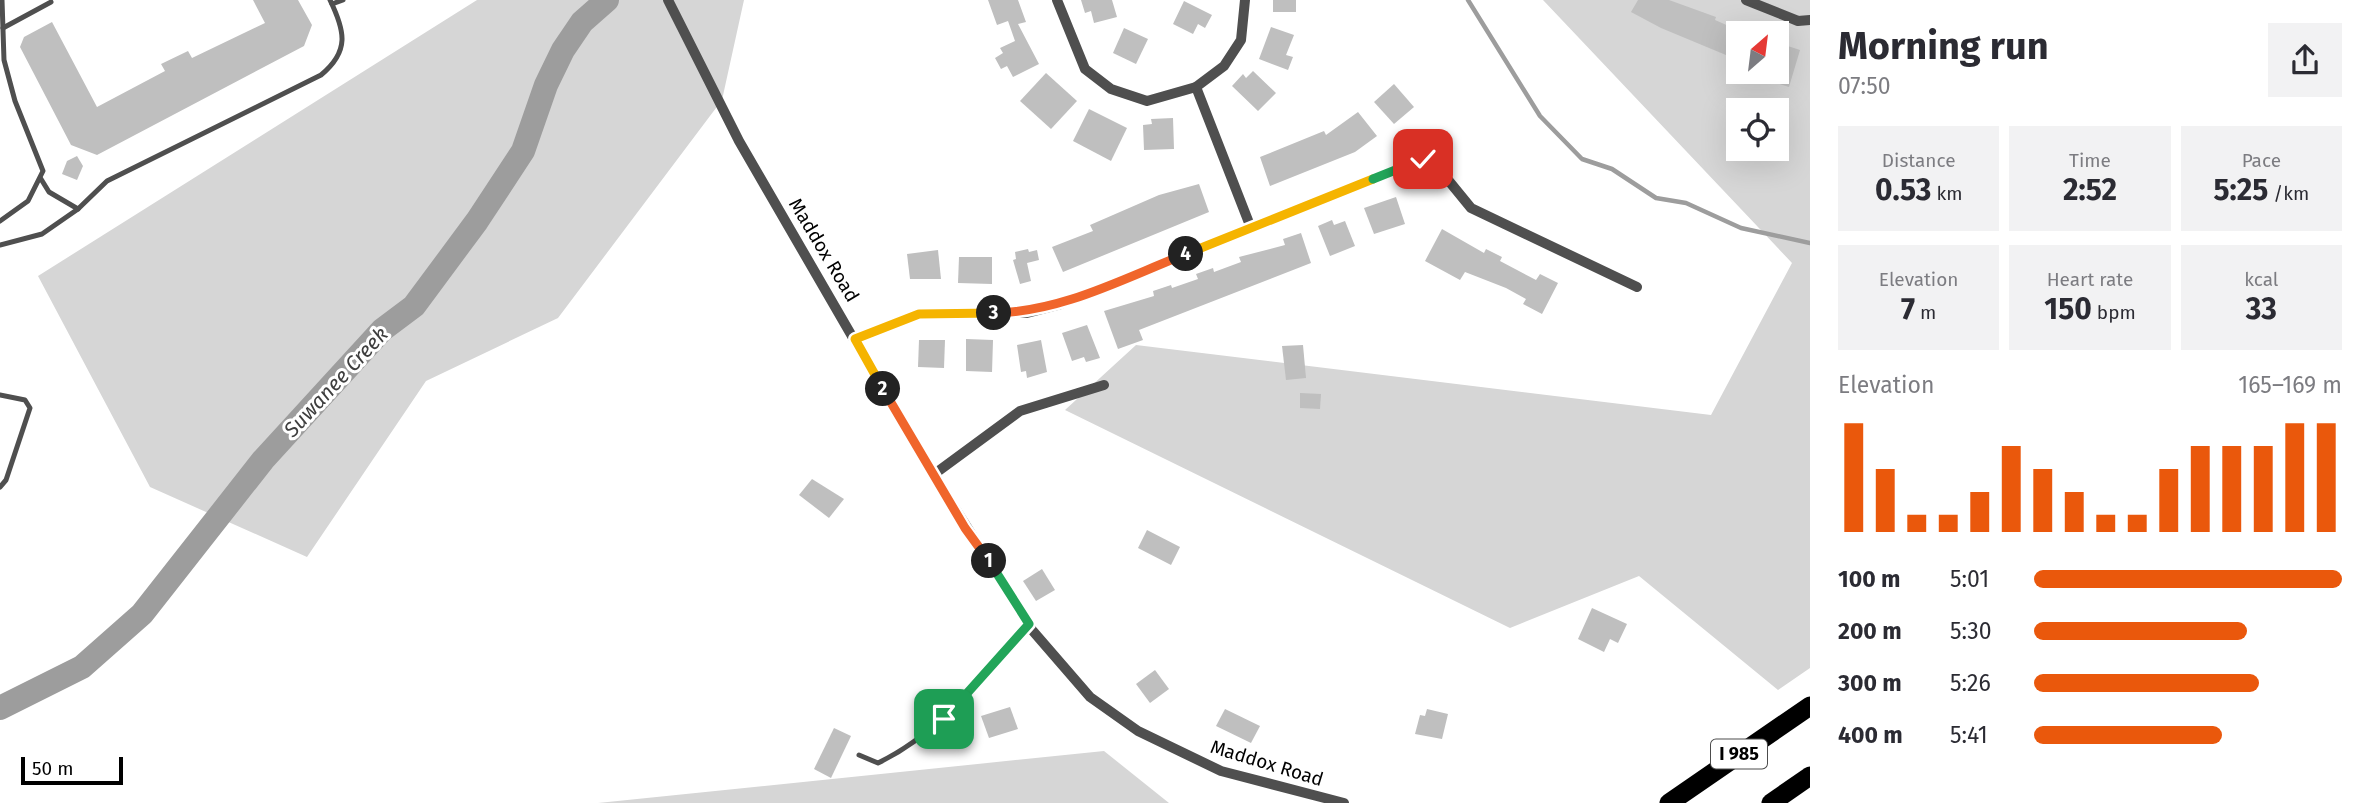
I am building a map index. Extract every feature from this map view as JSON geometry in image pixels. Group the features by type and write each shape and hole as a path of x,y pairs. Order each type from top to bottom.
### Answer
{"highway":[{"name":"I 985","path":"1669,803 1810,706"},
{"path":"1771,803 1810,776"}],"street":[{"name":"Maddox Road","path":"668,0 739,141 933,475 1029,624 1090,697 1138,732 1221,771 1344,803"},
{"path":"1057,0 1085,69 1111,89 1147,101 1196,87 1224,66 1241,40 1245,0"},
{"path":"1746,0 1798,21 1810,20"},
{"path":"1196,87 1251,228"},
{"path":"855,339 919,314 1027,313 1058,305 1423,159 1444,175 1471,208 1637,287"},
{"path":"933,475 1020,411 1104,385"}],"lane":[{"path":"0,221 28,201 41,179 41,161 15,101 4,60 2,0"},
{"path":"0,245 42,234 78,209 107,181 321,75 336,62 342,35 343,26 331,2 343,0"},
{"path":"3,28 51,2"},
{"path":"41,179 49,192 78,209"},
{"path":"0,395 25,400 30,408 6,480 0,487"},
{"path":"859,755 878,763 896,754 944,719 1029,624"}],"shaded area":[{"path":"477,0 744,0 722,100 558,318 426,381 307,557 150,487 38,276"},
{"path":"1543,0 1810,0 1810,668 1778,690 1639,576 1510,628 1065,410 1136,345 1711,415 1792,263"},
{"path":"1104,751 1169,803 598,803"}],"building":[{"path":"253,0 298,0 312,25 304,46 97,155 71,145 20,47 24,37 52,22 97,107 165,71 161,64 188,51 192,58 265,23"},
{"path":"988,0 1018,0 1026,22 1018,24 1039,64 1013,77 1007,66 1001,69 995,58 1003,53 1000,48 1015,41 1008,21 997,25"},
{"path":"1081,0 1112,0 1117,17 1094,23 1091,11 1085,13"},
{"path":"1273,0 1296,0 1296,12 1273,12"},
{"path":"1638,0 1669,0 1716,17 1715,20 1726,25 1726,55 1661,28 1631,12"},
{"path":"1184,1 1212,15 1205,28 1198,24 1193,34 1173,24"},
{"path":"1271,27 1294,35 1286,55 1293,57 1288,70 1259,59"},
{"path":"1124,28 1148,39 1136,64 1113,53"},
{"path":"1789,46 1800,50 1789,87 1780,84 1789,84"},
{"path":"1253,71 1276,93 1258,111 1232,86 1243,74 1246,78"},
{"path":"1046,73 1077,101 1051,129 1020,101"},
{"path":"1394,84 1414,107 1394,124 1374,102"},
{"path":"1089,109 1127,128 1111,161 1073,141"},
{"path":"1358,112 1377,136 1355,152 1270,186 1260,157 1324,131 1326,135"},
{"path":"1173,118 1174,149 1144,150 1143,125 1152,124 1151,119"},
{"path":"77,156 83,166 77,180 62,174 67,161"},
{"path":"1199,184 1209,212 1063,272 1052,247 1093,231 1090,225 1159,195"},
{"path":"1396,197 1405,224 1374,234 1364,208"},
{"path":"1332,220 1334,225 1345,221 1355,246 1330,256 1318,226"},
{"path":"1442,229 1484,253 1486,249 1502,257 1500,261 1536,280 1540,274 1558,283 1542,314 1523,304 1526,299 1506,288 1465,272 1460,280 1425,261"},
{"path":"1301,233 1311,263 1139,330 1143,340 1118,349 1104,311 1154,296 1153,291 1198,279 1196,274 1213,268 1214,272 1241,262 1239,257 1285,245 1283,239"},
{"path":"1028,249 1029,252 1037,250 1039,260 1027,263 1031,281 1020,284 1013,260 1016,259 1015,252"},
{"path":"938,250 941,279 910,279 907,254"},
{"path":"959,257 992,257 992,284 958,283"},
{"path":"1087,325 1100,358 1086,362 1084,357 1072,361 1062,333"},
{"path":"966,339 993,340 992,372 966,371"},
{"path":"919,340 945,340 944,368 918,367"},
{"path":"1041,340 1047,372 1027,378 1026,371 1021,372 1017,345"},
{"path":"1303,345 1306,378 1286,380 1282,346"},
{"path":"1300,393 1321,394 1320,409 1300,408"},
{"path":"812,479 844,499 829,518 799,495"},
{"path":"1147,530 1180,547 1171,565 1138,548"},
{"path":"1042,569 1055,590 1036,601 1023,581"},
{"path":"1592,608 1627,624 1618,643 1610,639 1604,652 1578,639"},
{"path":"1155,670 1169,689 1150,703 1136,684"},
{"path":"1010,707 1018,729 989,738 981,716"},
{"path":"1225,709 1260,726 1251,743 1216,726"},
{"path":"1427,709 1448,714 1442,739 1415,734 1420,715 1425,716"},
{"path":"834,728 851,736 831,778 814,769"}],"waterway":[{"name":"Suwanee Creek","path":"0,708 82,667 142,614 263,460 382,330 414,306 477,221 523,151 546,85 563,50 582,22 607,0"},
{"path":"1468,0 1540,116 1582,159 1612,169 1656,198 1686,203 1741,228 1810,243"}],"route":[{"path":"944,719 1029,624 965,528 855,339 867,332 919,314 1027,313 1058,305 1423,159"}]}
